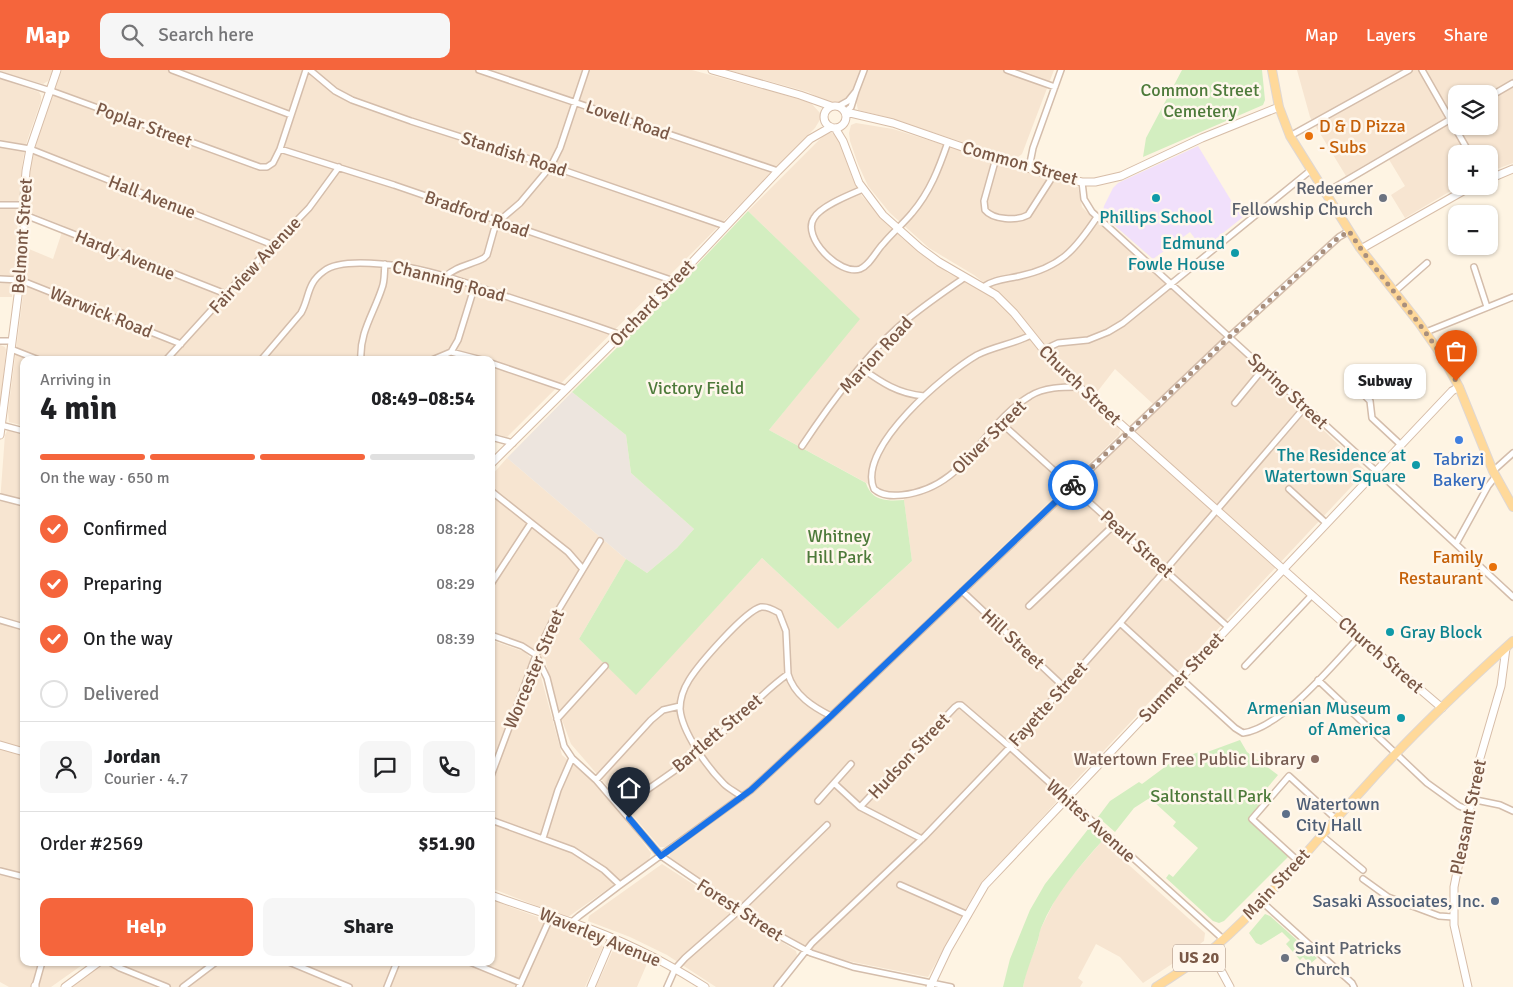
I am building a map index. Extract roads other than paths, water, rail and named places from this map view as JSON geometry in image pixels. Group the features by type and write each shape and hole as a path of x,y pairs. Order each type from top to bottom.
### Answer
{"main road":[{"path":"1272,70 1279,107 1290,136 1361,249 1426,332 1442,356 1459,386 1494,474 1513,507"},
{"name":"Main Street","path":"1156,987 1223,939 1261,901 1396,754 1513,642"}],"street":[{"name":"Belmont Street","path":"0,435 2,403 12,345 24,249 26,171 30,149 57,70"},
{"path":"172,70 291,115"},
{"path":"280,149 308,70"},
{"name":"Standish Road","path":"308,70 335,91 352,100 726,226"},
{"name":"Lovell Road","path":"479,70 778,171"},
{"path":"445,277 458,268 484,258 487,255 494,230 499,221 520,203 551,166 560,148 586,70"},
{"path":"712,70 835,106 846,112"},
{"path":"809,98 824,117 826,123 833,128 840,127 845,123 846,112 851,106 864,70"},
{"path":"1007,70 1055,87"},
{"path":"1028,168 1033,148 1061,70"},
{"path":"1290,136 1409,70"},
{"path":"1422,70 1448,116"},
{"name":"Poplar Street","path":"0,75 49,90 260,167 267,167 273,163 280,149"},
{"path":"1498,92 1513,83"},
{"path":"824,117 825,110 848,101 856,91"},
{"name":"Common Street","path":"846,112 894,123 1053,176 1082,182 1095,182 1114,179 1209,135 1279,107"},
{"name":"Orchard Street","path":"495,460 674,281 810,139 824,117"},
{"name":"Common Street","path":"845,123 857,119 870,118"},
{"path":"1326,193 1448,121"},
{"name":"Church Street","path":"845,123 847,153"},
{"name":"Orchard Street","path":"810,139 833,128"},
{"name":"Church Street","path":"833,128 840,134 854,174 863,190 876,207 898,229 929,256 964,278 995,294 1008,306 1043,350 1079,387 1359,637 1442,708"},
{"path":"863,190 822,210 814,218 810,230 817,243 839,265 849,269 859,269 868,263 918,205 931,186 948,142"},
{"name":"Hall Avenue","path":"0,144 30,149 273,245"},
{"name":"Bradford Road","path":"280,149 339,167 674,281"},
{"path":"996,158 984,201 985,210 990,215 1016,218 1028,215 1053,176"},
{"name":"Fairview Avenue","path":"170,356 226,294 309,208 339,167"},
{"path":"1498,175 1513,169"},
{"path":"1043,350 1058,343 1088,340 1108,332 1123,323 1311,170"},
{"name":"Spring Street","path":"1082,182 1085,204 1097,217 1513,597"},
{"path":"1361,249 1456,195"},
{"path":"0,205 24,205"},
{"name":"Hardy Avenue","path":"25,215 226,294"},
{"path":"983,287 996,281 1030,274 1056,262 1071,252 1097,217"},
{"path":"572,922 742,797 831,716 1229,337 1338,238 1349,231"},
{"path":"361,356 365,328 383,286 385,264"},
{"name":"Channing Road","path":"264,356 301,313 305,305 308,288 316,278 325,269 339,265 385,264 408,267 475,285 621,335"},
{"path":"1394,292 1428,264"},
{"path":"1474,267 1487,307"},
{"name":"Marion Road","path":"802,446 821,417 861,368 900,326 931,300 964,278"},
{"name":"Warwick Road","path":"0,279 20,280 181,344"},
{"path":"451,352 461,332 475,285"},
{"path":"1426,332 1513,297"},
{"path":"861,368 892,388 908,394 924,396 959,367 978,355 996,347 1016,343 1031,335"},
{"path":"0,341 12,345 32,356"},
{"path":"442,356 451,352 466,356"},
{"path":"495,364 566,389"},
{"path":"1235,403 1263,369"},
{"name":"Summer Street","path":"930,984 985,886 1376,470 1459,386"},
{"name":"Oliver Street","path":"924,396 898,425 877,455 871,481 874,488 884,495 897,496 916,493 935,486 961,467 1020,402 1035,393 1052,389 1079,387"},
{"path":"1358,388 1370,401 1372,418 1401,445"},
{"name":"Fayette Street","path":"777,987 805,952 846,910 922,839 1010,747 1120,623 1305,407"},
{"name":"Pearl Street","path":"1000,422 1116,524 1228,628"},
{"path":"1,425 20,430"},
{"path":"495,438 513,442"},
{"path":"1456,544 1494,474 1513,453"},
{"path":"1289,489 1326,524"},
{"path":"495,494 568,552 582,568"},
{"path":"0,497 20,502"},
{"path":"495,578 531,523"},
{"path":"1029,606 1116,524"},
{"name":"Worcester Street","path":"495,765 536,655 556,614 600,541"},
{"name":"Hill Street","path":"962,591 1064,686"},
{"path":"1245,666 1312,595"},
{"path":"742,797 725,785 699,752 686,730 680,706 689,680 745,617 761,608 774,609 779,613 786,631 790,681 807,702 831,716"},
{"path":"0,620 20,626"},
{"path":"1120,623 1180,679 1243,733 1283,714 1359,637"},
{"path":"495,636 522,646 536,655 546,678 564,746 572,758 558,790 543,838"},
{"name":"Pleasant Street","path":"1468,987 1454,917 1455,877 1482,751 1500,686 1506,648"},
{"path":"557,719 606,666"},
{"name":"Bartlett Street","path":"621,808 699,752 725,731 775,683 788,674"},
{"path":"1318,680 1432,786 1459,806 1469,810"},
{"name":"Whites Avenue","path":"958,705 968,710 1010,747 1223,939"},
{"name":"Hudson Street","path":"860,807 958,705"},
{"path":"596,780 651,720 663,710 680,706"},
{"path":"0,745 20,751"},
{"name":"Forest Street","path":"572,758 596,780 661,856 769,930 805,952 853,967 951,987"},
{"path":"818,801 851,764"},
{"path":"1298,861 1252,819 1289,776 1336,819"},
{"path":"834,783 860,807 922,839"},
{"path":"1471,799 1500,805 1513,811"},
{"path":"495,821 573,850 604,870 620,885"},
{"path":"667,987 675,969 685,958 740,910 827,825"},
{"path":"1321,835 1363,870"},
{"path":"0,871 20,876"},
{"path":"1362,878 1388,897 1439,916 1454,917"},
{"path":"900,885 968,915"},
{"name":"Waverley Avenue","path":"495,896 572,922 612,938 653,956 705,987"},
{"path":"1261,901 1352,983 1354,987"},
{"path":"479,966 520,985 551,916"},
{"path":"591,987 612,938"},
{"path":"1210,950 1230,987"},
{"path":"35,987 41,966"},
{"path":"65,987 93,966"},
{"path":"117,966 167,987"},
{"path":"183,987 211,966"},
{"path":"298,966 348,987"},
{"path":"387,987 395,966"}],"place":[{"name":"D & D Pizza - Subs","path":"1309,136"},
{"name":"Phillips School","path":"1156,198"},
{"name":"Redeemer Fellowship Church","path":"1383,198"},
{"name":"Edmund Fowle House","path":"1235,253"},
{"name":"Subway","path":"1456,381"},
{"name":"Tabrizi Bakery","path":"1459,440"},
{"name":"The Residence at Watertown Square","path":"1416,465"},
{"name":"Family Restaurant","path":"1493,567"},
{"name":"Gray Block","path":"1390,632"},
{"name":"Armenian Museum of America","path":"1401,718"},
{"name":"Watertown Free Public Library","path":"1315,759"},
{"name":"Watertown City Hall","path":"1286,814"},
{"name":"Sasaki Associates, Inc.","path":"1495,901"},
{"name":"Saint Patricks Church","path":"1285,958"}],"park label":[{"name":"Common Street Cemetery","path":"1200,100"},
{"name":"Victory Field","path":"696,388"},
{"name":"Whitney Hill Park","path":"839,546"},
{"name":"Saltonstall Park","path":"1211,796"}]}
